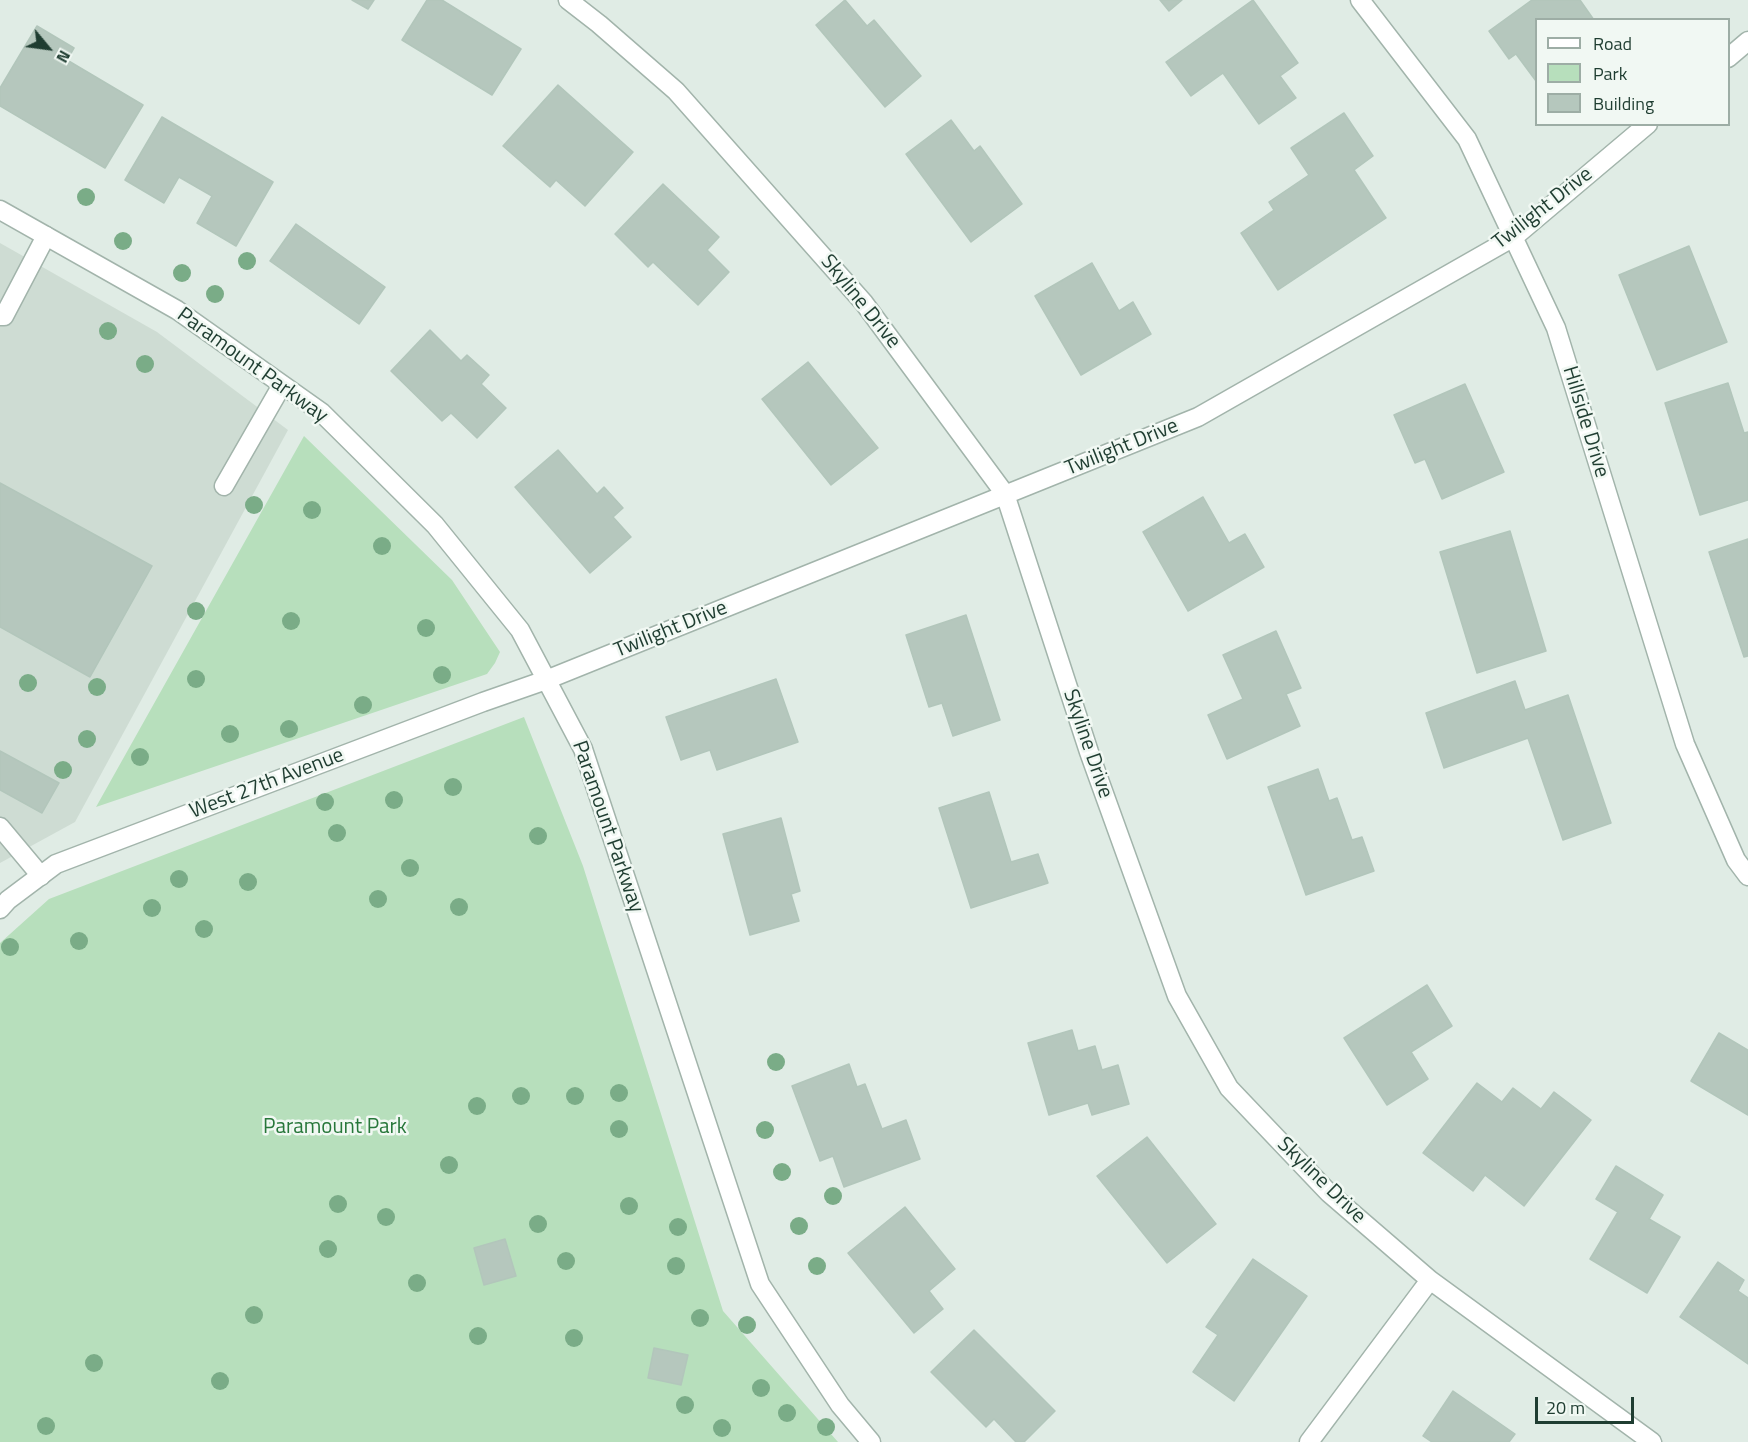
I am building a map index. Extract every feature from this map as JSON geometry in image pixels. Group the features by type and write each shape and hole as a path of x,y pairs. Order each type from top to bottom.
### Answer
{"street":[{"name":"Skyline Drive","path":"568,0 600,24 676,91 857,294 1005,494 1089,752 1177,996 1229,1088 1329,1193 1430,1280 1652,1442"},
{"name":"Hillside Drive","path":"1360,0 1467,139 1556,328 1685,744 1736,860 1748,876"},
{"path":"1730,56 1748,41"},
{"name":"Twilight Drive","path":"546,680 1198,417 1514,237 1646,126"},
{"name":"Paramount Parkway","path":"0,210 177,310 321,412 435,525 520,630 583,749 760,1284 840,1405 871,1442"},
{"path":"0,316 4,316 46,236"},
{"path":"224,486 282,385"},
{"name":"West 27th Avenue","path":"0,909 8,900 56,864 546,680"},
{"path":"0,827 41,876"},
{"path":"1309,1442 1430,1280"}],"shaded area":[{"path":"0,243 157,332 288,430 75,822 0,863"}],"green space":[{"path":"304,436 452,580 500,652 495,663 487,674 96,807"},
{"name":"Paramount Park","path":"524,717 583,866 723,1311 838,1442 0,1442 0,943 49,899"}],"building":[{"path":"352,0 374,0 368,9"},
{"path":"427,0 442,0 521,49 492,95 402,40"},
{"path":"845,0 867,26 874,20 921,76 885,107 816,25"},
{"path":"1160,0 1182,0 1169,11"},
{"path":"1253,0 1298,63 1280,76 1296,98 1259,124 1223,73 1191,96 1166,62"},
{"path":"1532,0 1580,0 1593,18 1535,18 1535,80 1516,54 1509,59 1489,31"},
{"path":"37,26 74,48 67,60 143,105 105,168 0,106 0,88"},
{"path":"558,85 633,152 585,206 556,180 550,187 503,146"},
{"path":"1344,113 1373,156 1354,170 1386,218 1278,290 1241,233 1274,210 1269,202 1309,175 1291,148"},
{"path":"162,117 273,182 236,246 197,223 212,196 179,177 164,203 125,180"},
{"path":"951,120 974,151 980,146 1022,204 971,242 906,154"},
{"path":"663,184 719,237 707,250 729,272 698,305 653,262 648,267 615,234"},
{"path":"296,224 385,287 359,324 270,261"},
{"path":"1689,246 1727,342 1657,370 1619,275"},
{"path":"1092,263 1119,311 1133,302 1151,334 1081,375 1035,296"},
{"path":"430,330 461,361 467,355 489,375 481,384 506,408 477,438 451,413 442,421 391,371"},
{"path":"808,362 878,448 831,485 762,399"},
{"path":"1728,383 1744,433 1748,432 1748,500 1700,515 1665,403"},
{"path":"1465,384 1504,472 1442,499 1425,459 1415,463 1394,415"},
{"path":"558,450 597,494 604,487 623,508 613,517 631,537 590,573 515,487"},
{"path":"0,483 152,566 90,677 0,627"},
{"path":"1203,497 1229,543 1245,534 1264,567 1188,611 1143,532"},
{"path":"1510,531 1546,651 1477,673 1440,552"},
{"path":"1748,539 1748,656 1744,657 1709,552"},
{"path":"966,615 1000,720 953,736 942,703 929,707 906,635"},
{"path":"1276,631 1301,688 1286,694 1300,726 1227,759 1208,715 1243,699 1223,655"},
{"path":"776,679 798,742 717,770 710,750 681,760 666,717"},
{"path":"1515,681 1525,710 1568,695 1611,823 1563,840 1528,738 1444,768 1426,713"},
{"path":"0,751 59,783 42,813 0,790"},
{"path":"1318,769 1329,801 1337,798 1352,840 1362,837 1374,871 1306,895 1268,787"},
{"path":"989,792 1011,862 1038,854 1048,883 971,908 939,808"},
{"path":"781,818 800,891 791,894 799,921 750,935 723,834"},
{"path":"1427,985 1452,1026 1411,1052 1428,1079 1387,1105 1344,1038"},
{"path":"1072,1030 1078,1051 1095,1046 1102,1070 1118,1065 1129,1104 1092,1115 1088,1103 1049,1115 1028,1043"},
{"path":"1719,1033 1748,1050 1748,1115 1691,1081"},
{"path":"849,1064 857,1087 865,1084 882,1129 906,1120 920,1159 844,1187 833,1156 820,1161 792,1086"},
{"path":"1477,1083 1502,1102 1513,1088 1541,1109 1554,1092 1591,1120 1524,1206 1485,1175 1473,1191 1423,1153"},
{"path":"1147,1137 1216,1224 1167,1263 1097,1176"},
{"path":"1616,1166 1663,1195 1649,1219 1680,1237 1647,1293 1590,1259 1618,1212 1596,1199"},
{"path":"905,1207 955,1269 929,1291 943,1309 914,1333 848,1253"},
{"path":"505,1239 516,1276 484,1285 474,1248"},
{"path":"1253,1259 1307,1296 1234,1401 1193,1372 1218,1335 1206,1327"},
{"path":"1718,1262 1744,1280 1738,1291 1748,1298 1748,1364 1680,1317"},
{"path":"974,1330 1055,1411 1024,1442 1016,1442 994,1419 986,1427 931,1372"},
{"path":"654,1348 688,1355 681,1385 648,1378"},
{"path":"1453,1391 1515,1434 1509,1442 1432,1442 1423,1436"}]}
